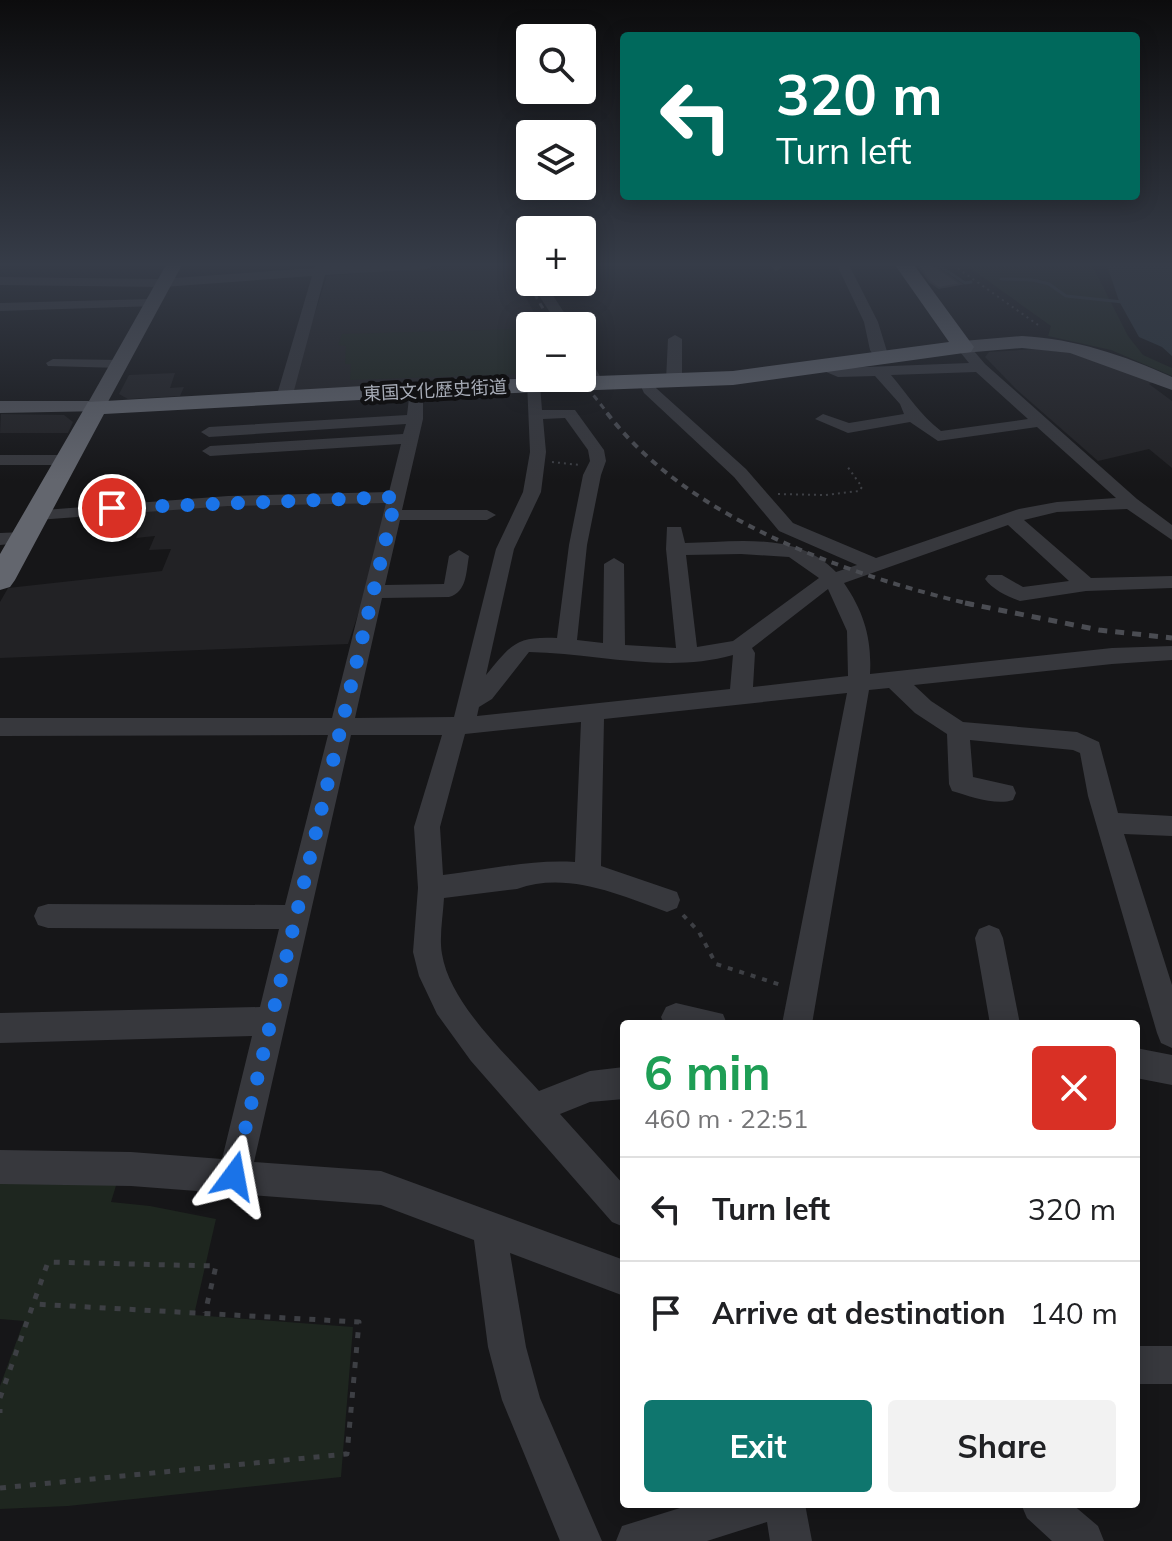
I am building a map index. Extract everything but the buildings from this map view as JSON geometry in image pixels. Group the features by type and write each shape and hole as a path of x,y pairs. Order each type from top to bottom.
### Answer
{"highway":[{"path":"956,337 963,347"},
{"name":"東国文化歴史街道","path":"596,382 757,376 824,366 881,365 963,347"},
{"name":"東国文化歴史街道","path":"96,407 516,386"},
{"path":"12,548 68,460 96,407"}],"main road":[{"path":"0,407 96,407 134,337"},
{"path":"963,347 1030,341 1070,345 1107,355 1172,384"}],"street":[{"path":"284,398 301,337"},
{"path":"873,337 881,365 913,417 938,436 1041,422"},
{"path":"674,380 675,339"},
{"path":"963,347 980,367 1131,503 1172,534"},
{"path":"53,363 121,364"},
{"path":"881,365 980,367"},
{"path":"646,380 649,390 740,473 794,532 877,566"},
{"path":"234,1176 411,438 418,390"},
{"path":"532,392 537,426 532,492 505,549 468,703 427,827 431,888 427,952 447,1004 620,1205"},
{"path":"534,418 569,413 596,450 578,545 566,648"},
{"path":"823,419 848,428 913,417"},
{"path":"209,432 415,419"},
{"path":"210,451 411,438"},
{"path":"0,460 68,460"},
{"path":"12,548 185,503 394,506 487,515"},
{"path":"468,703 484,693 520,648 532,645 687,655 740,646 826,574 877,566 1011,518 1057,507 1131,503"},
{"path":"1011,518 1086,585"},
{"path":"687,655 674,540 781,549 801,556 826,574 850,608 858,634 858,683 798,1020"},
{"path":"374,592 449,590 454,585 459,556"},
{"path":"614,564 614,652"},
{"path":"995,579 1020,594 1086,585 1172,582"},
{"path":"740,646 744,653 741,696"},
{"path":"0,727 460,726 593,714 893,679 1170,656"},
{"path":"893,679 923,707 958,730 1087,744 1093,753 1109,823 1172,1033"},
{"path":"588,873 593,714"},
{"path":"958,730 961,784 1004,793"},
{"path":"1109,823 1172,826"},
{"path":"431,888 517,878 526,874 588,873 612,877 667,900"},
{"path":"48,916 297,917"},
{"path":"989,938 1004,1020"},
{"path":"676,1017 691,1020"},
{"path":"0,1028 271,1021"},
{"path":"1140,1064 1172,1070"},
{"path":"536,1110 551,1100 609,1083 620,1083"},
{"path":"0,1167 131,1169 381,1188 620,1276"},
{"path":"494,1229 491,1242 507,1347 521,1400 581,1541"},
{"path":"1140,1365 1172,1365"},
{"path":"637,1541 749,1508"},
{"path":"786,1508 791,1541"},
{"path":"1046,1508 1083,1541"}],"path":[{"path":"536,462 590,466 591,460 594,467"},
{"path":"759,496 859,491 862,487 847,466"},
{"path":"667,900 695,926 716,964 804,992"},
{"path":"0,1398 48,1262 216,1266 205,1313"},
{"path":"0,1488 347,1454 359,1322 33,1304"}],"shaded area":[{"path":"307,337 516,337 516,379 420,380 410,385 289,392"},
{"path":"341,337 516,337 516,374 350,380 351,364 345,364 346,346 338,345"},
{"path":"1052,337 1129,337 1143,355 1172,368 1172,376 1111,350"},
{"path":"1139,337 1172,337 1172,356 1162,347"},
{"path":"1036,349 1071,353 1153,382 1149,384 1172,401 1172,468 1149,449 1098,461 1016,389 985,357 989,352"},
{"path":"175,373 170,388 184,387 180,396 128,399 119,394 129,375"},
{"path":"1,414 64,415 73,422 68,433 0,433"},
{"path":"388,499 364,597 348,644 0,658 0,602 8,588 162,571 171,549 149,550 155,536 136,538 146,509"},
{"path":"0,1175 118,1179 111,1202 216,1219 194,1315 353,1327 341,1477 68,1506 0,1509 0,1386 24,1321 0,1319"}],"railway":[{"path":"591,392 609,415"},
{"path":"607,413 641,451 681,484 726,513 824,559 925,593 970,604"},
{"path":"965,603 970,604"},
{"path":"970,604 1099,630 1172,638"},
{"path":"970,604 974,605"}],"route":[{"path":"112,508 228,501 396,497 234,1176"}]}
